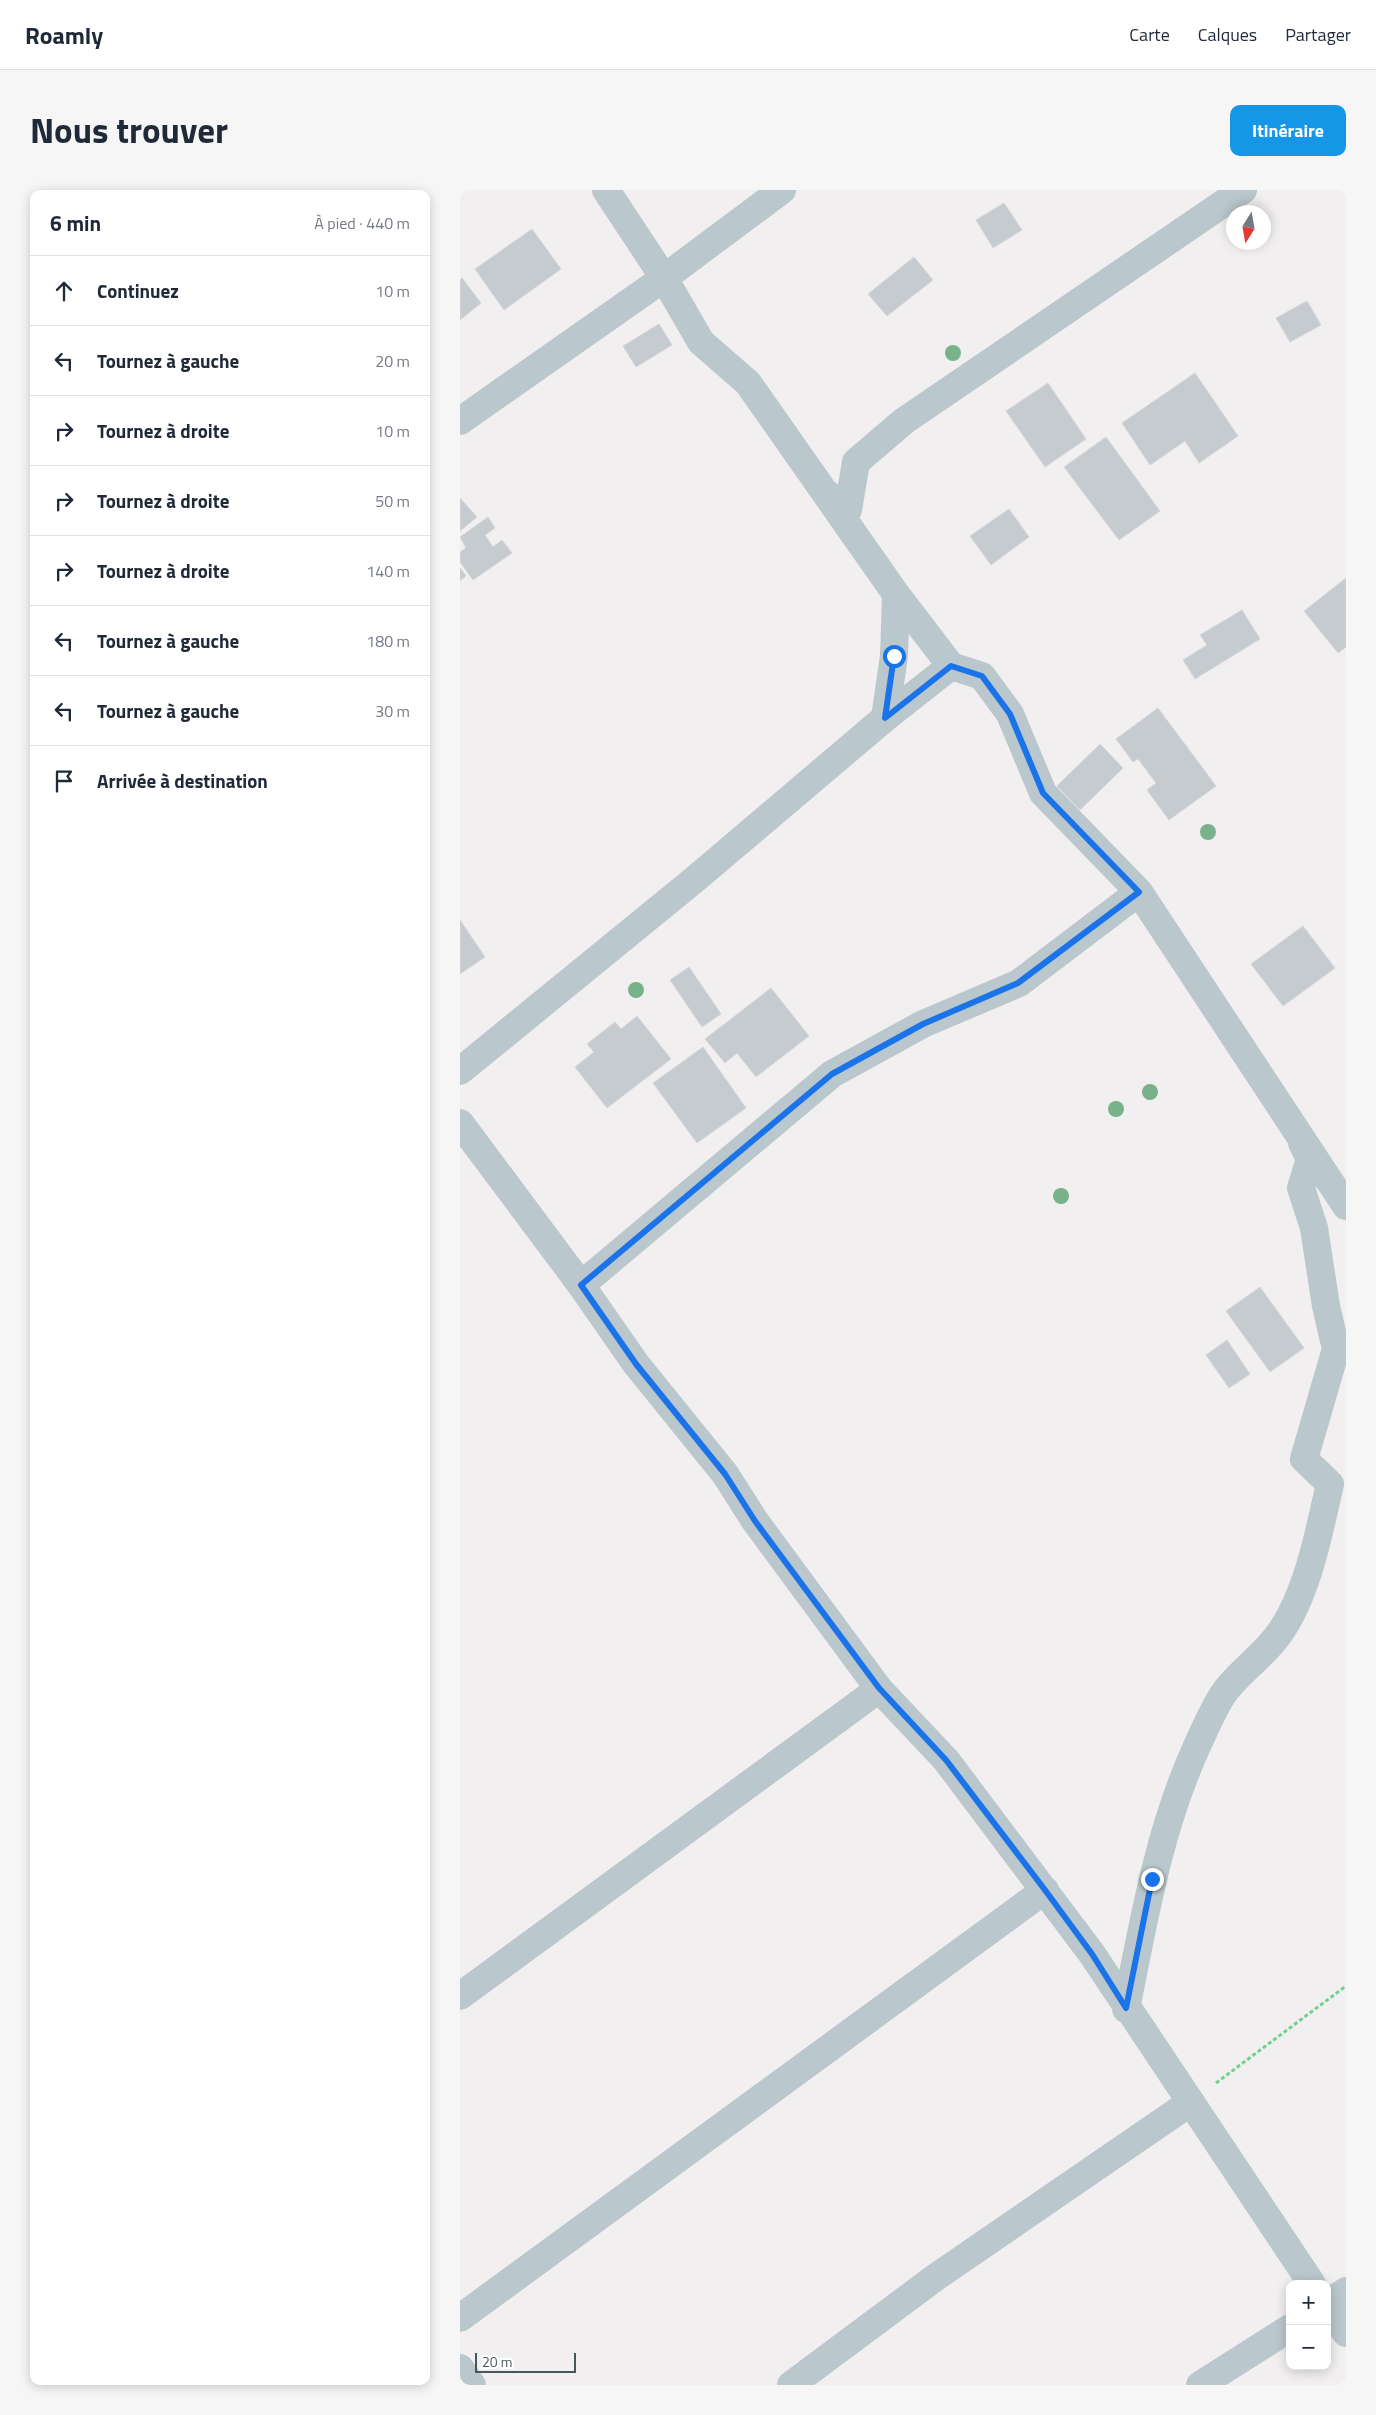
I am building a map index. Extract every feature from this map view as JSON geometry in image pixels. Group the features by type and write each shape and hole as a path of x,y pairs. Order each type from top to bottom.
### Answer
{"street":[{"path":"606,190 664,278 701,342 748,383 896,594 951,666 982,676 1010,714 1043,793 1139,892 1292,1121 1346,1206"},
{"path":"460,421 664,278 782,190"},
{"path":"823,490 848,510 856,462 904,421 1243,190"},
{"path":"885,718 894,656 896,594"},
{"path":"460,1071 694,880 885,718 951,666"},
{"path":"581,1285 832,1074 923,1024 1018,983 1139,892"},
{"path":"1126,2008 1152,1879 1172,1810 1197,1746 1226,1690 1280,1633 1299,1596 1318,1538 1330,1484 1304,1459 1336,1349 1326,1306 1314,1228 1301,1188 1310,1159 1292,1121"},
{"path":"460,1122 581,1285 636,1364 725,1474 755,1521 879,1688 946,1760 1092,1954 1126,2008 1309,2280"},
{"path":"460,1996 879,1688"},
{"path":"460,2318 1045,1890"},
{"path":"791,2385 936,2277 1191,2102"},
{"path":"1331,2302 1346,2291"},
{"path":"1331,2311 1346,2333"},
{"path":"1200,2385 1286,2331"},
{"path":"460,2368 472,2385"}],"path":[{"path":"1191,2102 1346,1986"}],"building":[{"path":"1004,203 1022,230 993,248 976,220"},
{"path":"532,229 561,269 504,310 475,269"},
{"path":"914,257 933,280 887,316 868,294"},
{"path":"462,278 481,303 460,320 460,280"},
{"path":"1307,301 1321,325 1290,342 1276,318"},
{"path":"659,324 672,345 636,367 623,346"},
{"path":"1195,373 1238,436 1199,463 1185,441 1150,465 1122,423"},
{"path":"1048,383 1086,439 1045,467 1006,411"},
{"path":"1106,437 1160,511 1119,540 1064,467"},
{"path":"460,498 477,517 460,531"},
{"path":"1009,509 1029,537 991,565 970,536"},
{"path":"488,517 495,528 485,535 493,547 502,540 512,553 473,580 460,562 460,552 466,548 460,537"},
{"path":"460,568 466,576 460,581"},
{"path":"1346,578 1346,647 1338,653 1304,611"},
{"path":"1242,610 1260,639 1195,679 1183,660 1207,645 1200,635"},
{"path":"1158,708 1216,786 1169,820 1147,790 1156,783 1138,759 1133,762 1116,739"},
{"path":"1100,744 1123,768 1080,810 1057,786"},
{"path":"460,920 485,957 460,974"},
{"path":"1303,926 1335,968 1283,1006 1251,964"},
{"path":"689,967 721,1014 702,1027 670,980"},
{"path":"771,988 809,1036 756,1077 737,1053 725,1063 705,1039"},
{"path":"637,1016 671,1059 607,1108 575,1067 594,1052 587,1044 615,1022 621,1029"},
{"path":"703,1047 746,1108 697,1143 653,1083"},
{"path":"1260,1287 1304,1348 1270,1372 1226,1311"},
{"path":"1227,1340 1250,1374 1229,1388 1206,1355"}],"route":[{"path":"894,656 885,718 951,666 982,676 1010,714 1043,793 1139,892 1018,983 923,1024 832,1074 581,1285 636,1364 725,1474 755,1521 879,1688 946,1760 1045,1890 1092,1954 1126,2008 1152,1879"}]}
